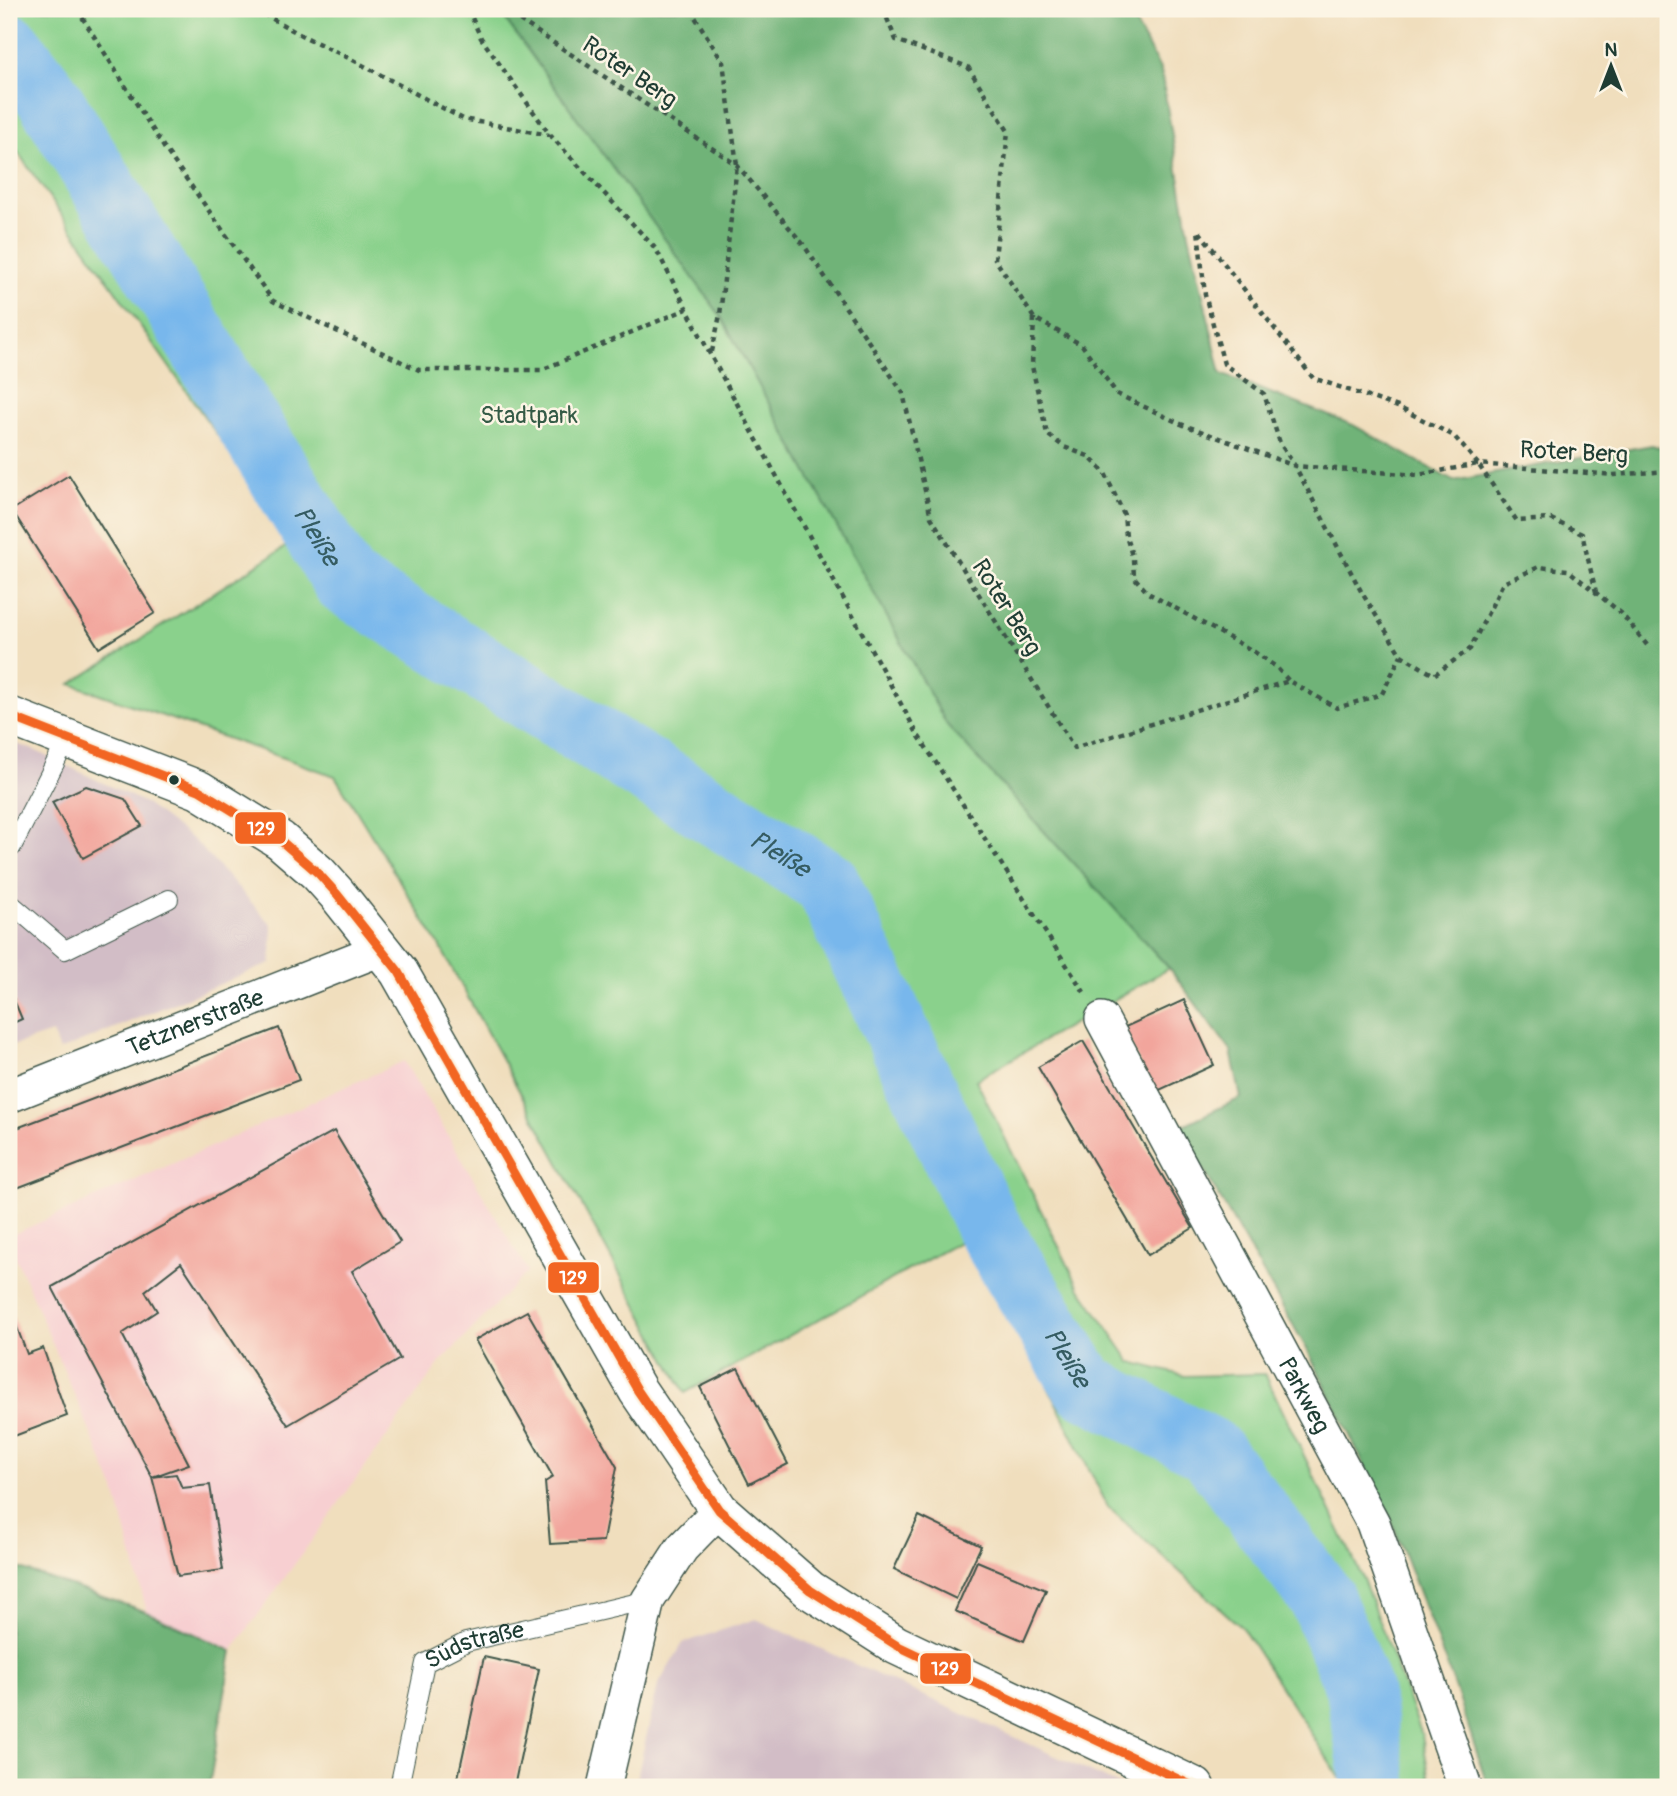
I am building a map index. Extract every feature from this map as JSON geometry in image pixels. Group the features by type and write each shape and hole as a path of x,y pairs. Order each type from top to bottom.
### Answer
{"main road":[{"path":"9,716 198,790 280,840 318,873 337,894 399,972 638,1391 719,1510 810,1590 896,1644 1195,1787"}],"street":[{"name":"Tetznerstraße","path":"9,1096 380,949"},
{"name":"Parkweg","path":"1102,1019 1373,1523 1465,1787"},
{"path":"604,1787 648,1600 682,1548 719,1510"}],"lane":[{"path":"9,849 68,738"},
{"path":"9,902 65,950 169,899"},
{"name":"Südstraße","path":"399,1787 425,1663 466,1642 648,1600"}],"path":[{"path":"77,9 165,149 273,301 419,370 541,370 687,309"},
{"path":"255,9 301,36 353,60 463,119 550,135"},
{"path":"468,9 481,38 550,135 656,249 711,356 918,735 1102,1019"},
{"name":"Roter Berg","path":"503,9 737,165 803,244 903,393 930,517 1074,748 1289,681"},
{"path":"690,9 723,62 737,165 720,315 711,356"},
{"path":"883,9 896,40 968,66 1007,131 995,259 1034,318 1082,345 1117,394 1181,424 1295,466 1418,475 1478,464"},
{"name":"Roter Berg","path":"1596,593 1582,534 1551,519 1517,521 1478,464 1454,436 1398,407 1313,377 1198,230 1205,295 1224,365 1264,394 1280,443 1295,466 1362,593 1401,655 1434,675 1470,649 1503,583 1539,567 1568,570 1596,593 1621,613 1647,645"},
{"path":"1034,318 1032,366 1047,434 1064,447 1088,456 1105,473 1124,515 1134,577 1148,593 1253,651 1276,667 1289,681 1337,708 1382,694 1401,655"},
{"name":"Roter Berg","path":"1478,464 1614,475 1668,471"}],"shaded area":[{"path":"9,741 143,802 195,841 272,925 271,963 59,1051 52,1033 9,1047"},
{"path":"404,1061 528,1271 439,1364 232,1651 147,1612 115,1490 9,1242 9,1236"},
{"path":"756,1619 1123,1787 635,1787 658,1685 683,1643"}],"green space":[{"name":"Stadtpark","path":"9,9 498,9 720,315 947,725 1169,968 976,1080 1079,1287 1131,1362 1185,1376 1265,1374 1363,1579 1422,1735 1431,1787 1346,1787 1242,1628 1108,1507 972,1235 685,1393 442,950 335,776 71,684 293,542 9,140"},
{"path":"498,9 1128,9 1161,71 1189,234 1221,374 1353,425 1453,481 1652,445 1668,450 1668,1787 1488,1787 1457,1692 1390,1517 1308,1351 1179,1127 1241,1098 1231,1051 1169,968 947,725 720,315"},
{"path":"9,1565 147,1612 232,1651 209,1787 9,1787"}],"building":[{"path":"69,475 155,613 99,648 12,510"},
{"path":"86,786 125,799 142,826 83,858 52,802"},
{"path":"9,988 22,1019 9,1025"},
{"path":"1184,1000 1214,1065 1153,1093 1123,1028"},
{"path":"279,1028 299,1080 9,1191 9,1131"},
{"path":"1083,1041 1193,1228 1148,1255 1038,1067"},
{"path":"334,1131 400,1242 352,1271 400,1359 288,1425 181,1263 145,1291 157,1311 122,1334 189,1464 152,1477 52,1287"},
{"path":"9,1306 27,1354 43,1348 67,1416 9,1438"},
{"path":"527,1311 617,1467 603,1541 550,1544 545,1482 553,1477 475,1340"},
{"path":"738,1368 788,1464 749,1484 700,1387"},
{"path":"176,1474 182,1488 210,1485 223,1570 178,1576 152,1477"},
{"path":"919,1516 981,1546 956,1599 894,1569"},
{"path":"977,1561 1046,1590 1024,1641 955,1611"},
{"path":"484,1657 539,1669 514,1787 456,1787"}],"waterway":[{"name":"Pleiße","path":"9,46 47,95 346,583 827,883 988,1227 1085,1386 1210,1450 1321,1597 1359,1690 1375,1787"}],"transit line":[{"name":"129","path":"9,716 199,790 280,840 318,873 337,894 399,972 638,1391 719,1510 810,1590 896,1645 1195,1787"}]}
